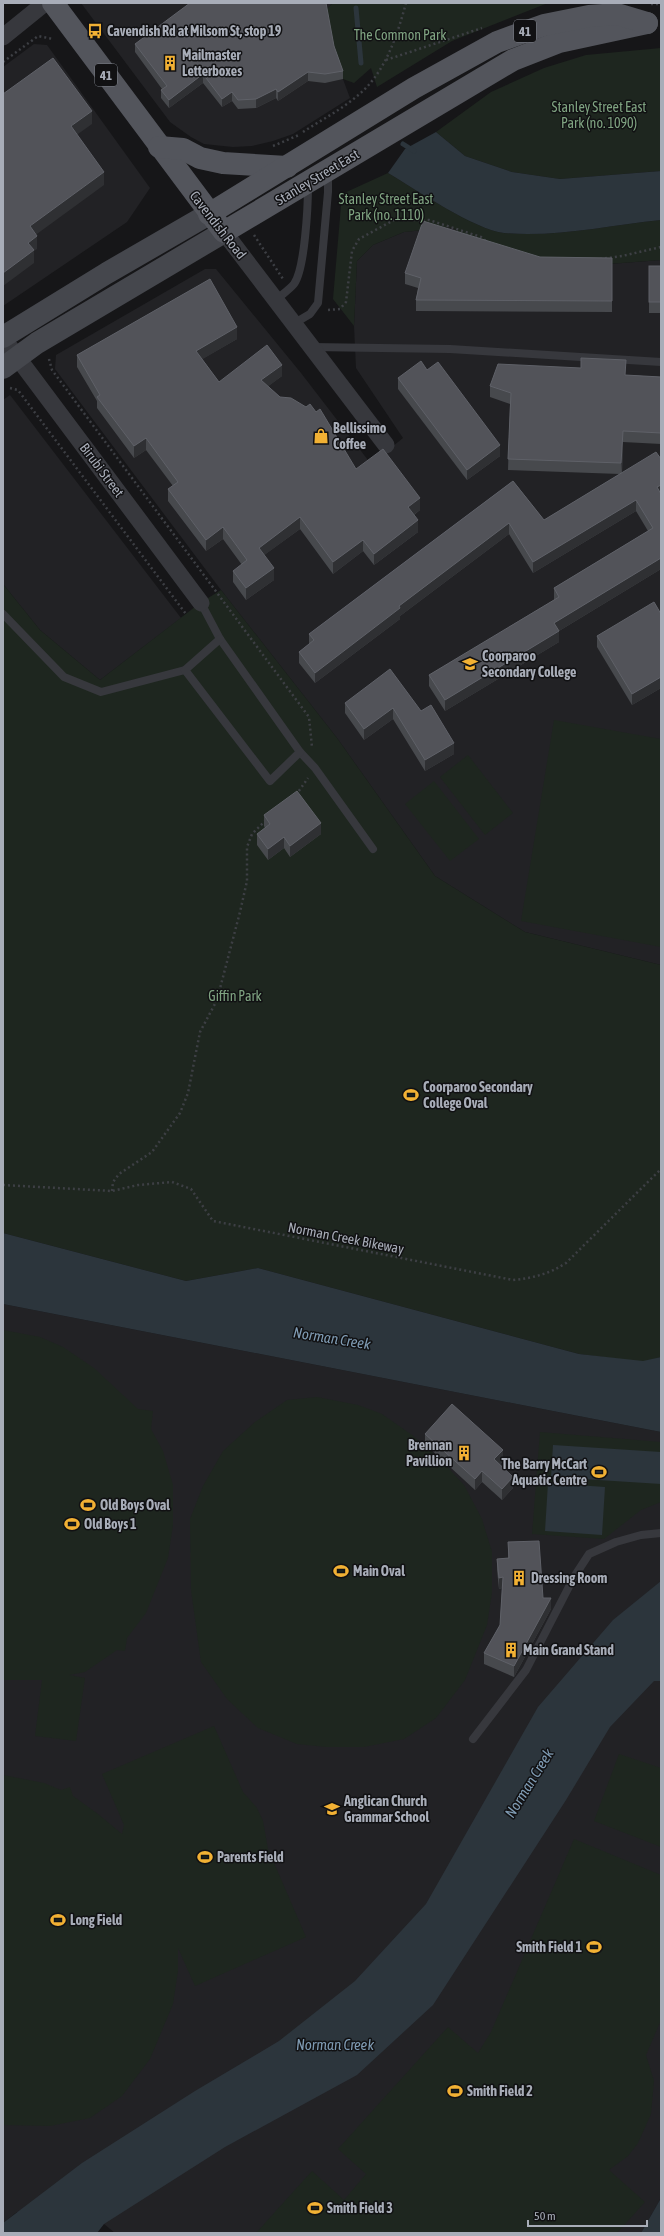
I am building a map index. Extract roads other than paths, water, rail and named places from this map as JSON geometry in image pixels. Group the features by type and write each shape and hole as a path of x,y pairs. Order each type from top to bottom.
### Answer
{"main road":[{"name":"Cavendish Road","path":"53,3 209,214 224,232"},
{"name":"Stanley Street East","path":"3,338 420,85 497,42 544,25 589,16 617,14 654,23"},
{"name":"Stanley Street East","path":"10,363 43,340 513,60 559,42 654,23"},
{"path":"160,147 183,149 200,158 223,163 287,166"}],"street":[{"path":"3,37 45,3"},
{"name":"Cavendish Road","path":"224,232 292,324 386,445"},
{"name":"Birubi Street","path":"3,338 10,363 200,603"}],"lane":[{"path":"292,324 310,314 316,306 319,296 328,192 328,170"},
{"path":"275,301 291,287 300,270 308,209 308,182"},
{"path":"311,347 450,349 661,362"},
{"path":"200,603 220,639 300,752 315,768 372,849"},
{"path":"3,614 64,677 101,692 185,670 220,639"},
{"path":"185,670 270,781 300,752"},
{"path":"473,1739 526,1670 574,1577 589,1554 616,1542 641,1535 661,1533"}],"water":[{"path":"436,132 465,156 512,172 560,179 661,171 661,220 542,234 504,233 477,225 445,208 388,173 405,149"},
{"name":"Norman Creek","path":"3,1233 186,1281 258,1268 579,1354 643,1361 661,1357 661,1432 3,1304"},
{"path":"553,1445 661,1452 661,1484 551,1477"},
{"path":"548,1483 605,1487 602,1535 545,1531"},
{"name":"Norman Creek","path":"661,1581 661,1681 654,1681 610,1727 566,1800 433,2005 357,2075 225,2147 104,2224 97,2233 3,2233 3,2223 82,2163 195,2091 279,2041 355,1981 426,1904 538,1707 613,1620"},
{"path":"661,2198 661,2233 641,2233"}],"waterway":[{"path":"356,8 361,63"},
{"path":"403,144 414,151"}],"place":[{"name":"Cavendish Rd at Milsom St, stop 19","path":"95,31"},
{"name":"Mailmaster Letterboxes","path":"170,63"},
{"name":"Bellissimo Coffee","path":"321,436"},
{"name":"Coorparoo Secondary College","path":"470,664"},
{"name":"Coorparoo Secondary College Oval","path":"411,1095"},
{"name":"Brennan Pavillion","path":"464,1453"},
{"name":"The Barry McCart Aquatic Centre","path":"599,1472"},
{"name":"Old Boys Oval","path":"88,1505"},
{"name":"Old Boys 1","path":"72,1524"},
{"name":"Main Oval","path":"341,1571"},
{"name":"Dressing Room","path":"519,1578"},
{"name":"Main Grand Stand","path":"511,1650"},
{"name":"Anglican Church Grammar School","path":"332,1809"},
{"name":"Parents Field","path":"205,1857"},
{"name":"Long Field","path":"58,1920"},
{"name":"Smith Field 1","path":"594,1947"},
{"name":"Smith Field 2","path":"455,2091"},
{"name":"Smith Field 3","path":"315,2208"}],"park label":[{"name":"The Common Park","path":"400,35"},
{"name":"Stanley Street East Park (no. 1090)","path":"599,116"},
{"name":"Stanley Street East Park (no. 1110)","path":"386,208"},
{"name":"Giffin Park","path":"235,996"}]}
